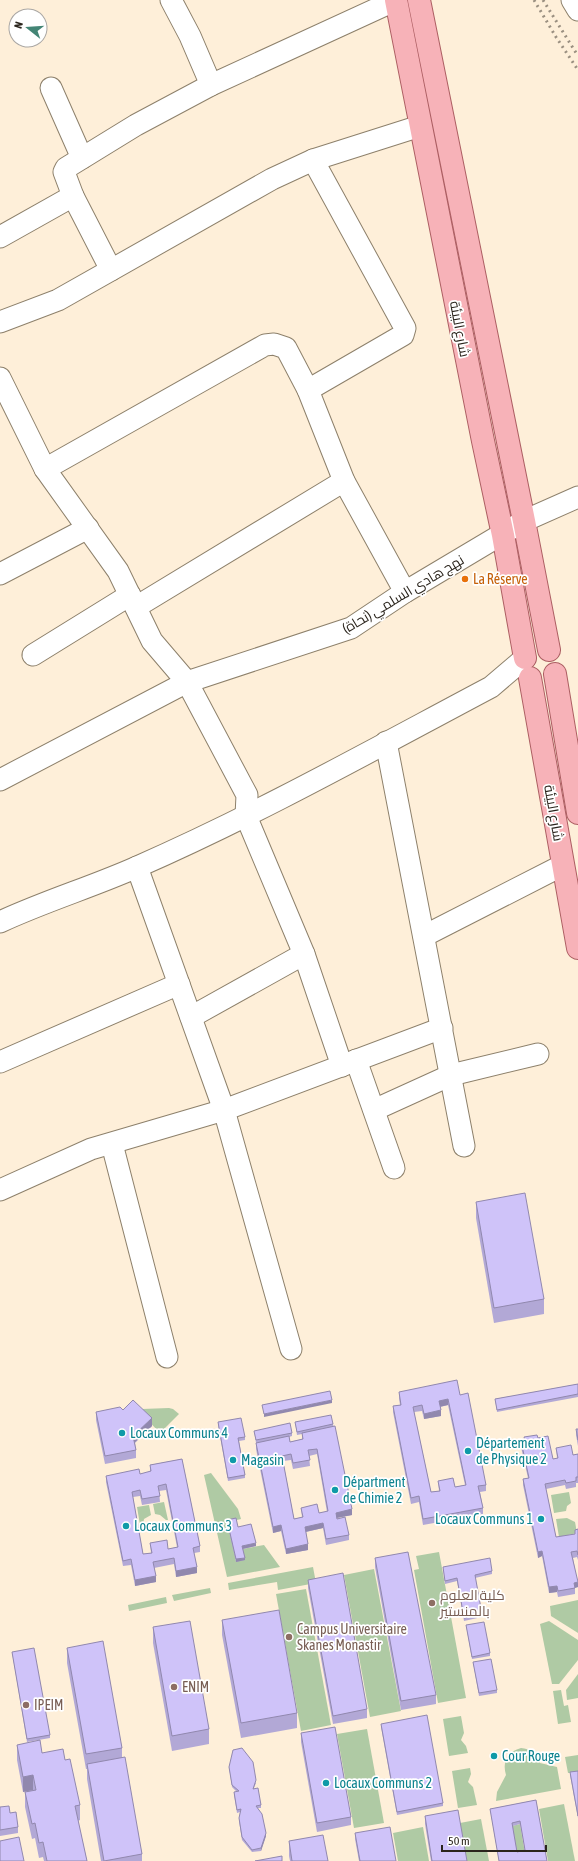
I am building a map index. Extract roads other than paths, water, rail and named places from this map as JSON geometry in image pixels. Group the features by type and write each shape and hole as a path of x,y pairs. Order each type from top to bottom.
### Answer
{"main road":[{"name":"شارع البيئة","path":"396,0 481,434 503,535 578,948"},
{"name":"شارع البيئة","path":"419,0 524,521 548,650 553,654 557,663 555,674 577,800"},
{"path":"548,650 538,648 528,653 528,668 534,681 546,681 555,674"}],"street":[{"path":"171,0 190,36 211,85"},
{"path":"112,270 73,196 64,172 66,168 136,125 211,85 396,0"},
{"path":"572,0 578,10"},
{"path":"51,88 82,158"},
{"path":"0,322 58,300 272,179 313,160 420,126"},
{"path":"308,390 404,335 405,328 313,160"},
{"path":"0,237 73,196"},
{"path":"45,469 265,345 274,344 286,348 308,390 344,481 406,592"},
{"path":"0,378 45,469 118,571 152,641 187,682 247,795 246,816 349,1063 374,1110 394,1168"},
{"path":"33,655 133,601 344,481"},
{"name":"نهج هادي السلمي (نحاة)","path":"0,780 187,682 351,628 406,592 524,521 578,497"},
{"path":"0,574 88,528"},
{"path":"0,922 137,867 246,816 528,668"},
{"path":"386,742 464,1146"},
{"path":"424,936 563,865"},
{"path":"137,867 224,1110 291,1349"},
{"path":"191,1017 304,954"},
{"path":"0,1062 179,984"},
{"path":"0,1190 91,1150 224,1110 442,1028"},
{"path":"374,1110 451,1075 538,1054"},
{"path":"112,1144 167,1357"}],"railway":[{"path":"534,0 578,70"},
{"path":"543,0 578,56"}],"place":[{"name":"La Réserve","path":"465,579"},
{"name":"Locaux Communs 4","path":"122,1433"},
{"name":"Département de Physique 2","path":"468,1451"},
{"name":"Magasin","path":"233,1460"},
{"name":"Départment de Chimie 2","path":"335,1490"},
{"name":"Locaux Communs 1","path":"541,1519"},
{"name":"Locaux Communs 3","path":"126,1526"},
{"name":"كلية العلوم بالمنستير","path":"432,1603"},
{"name":"Campus Universitaire Skanes Monastir","path":"289,1637"},
{"name":"ENIM","path":"174,1687"},
{"name":"IPEIM","path":"26,1705"},
{"name":"Cour Rouge","path":"494,1756"},
{"name":"Locaux Communs 2","path":"326,1783"}]}
